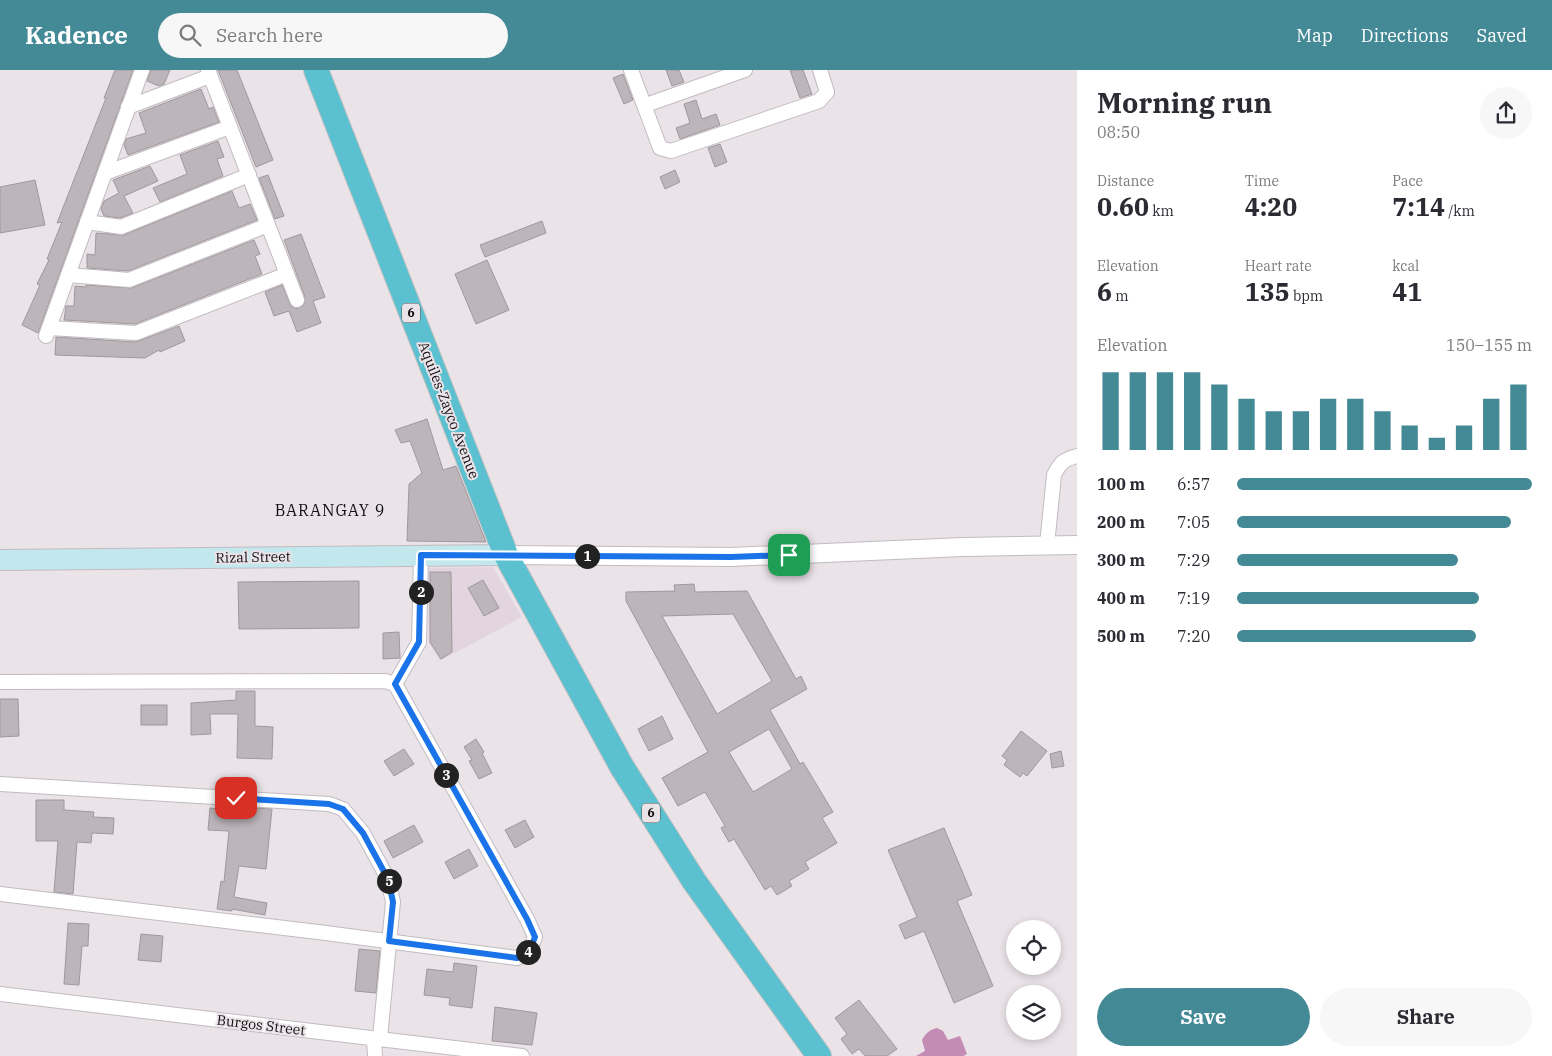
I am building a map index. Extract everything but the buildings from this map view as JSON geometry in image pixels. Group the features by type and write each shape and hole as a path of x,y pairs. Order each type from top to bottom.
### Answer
{"highway":[{"name":"Aquiles-Zayco Avenue","path":"316,70 506,555"},
{"name":"6","path":"506,555 622,766 658,824 694,881 819,1056"}],"main road":[{"name":"Rizal Street","path":"0,560 506,555"}],"street":[{"path":"142,70 47,332 136,333 287,274"},
{"path":"631,70 646,106 660,148 671,151 819,101 827,92 820,70"},
{"path":"646,106 745,70"},
{"path":"128,107 209,73 297,300"},
{"path":"104,173 230,127"},
{"path":"87,222 121,227 249,175"},
{"path":"68,275 129,280 268,225"},
{"path":"1047,545 1054,475 1058,465 1065,458 1077,456"},
{"path":"506,555 731,557 963,547 1077,545"},
{"path":"395,684 419,642 421,555"},
{"path":"0,682 385,681 395,684 527,919 535,937 529,952 517,958 0,894"},
{"path":"0,784 329,804 343,809 363,833 388,879 393,902 375,1056"},
{"name":"Burgos Street","path":"0,994 522,1056"}],"shaded area":[{"path":"493,567 522,617 440,661 429,643 428,568"},
{"path":"937,1028 943,1031 948,1040 960,1036 967,1054 963,1056 916,1056 925,1051 922,1040 925,1035"}],"district":[{"name":"BARANGAY 9","path":"330,510"}],"route":[{"path":"236,798 329,804 343,809 363,833 388,879 393,902 389,941 517,958 529,952 535,937 527,919 395,684 419,642 421,555 731,557 789,555"}]}
